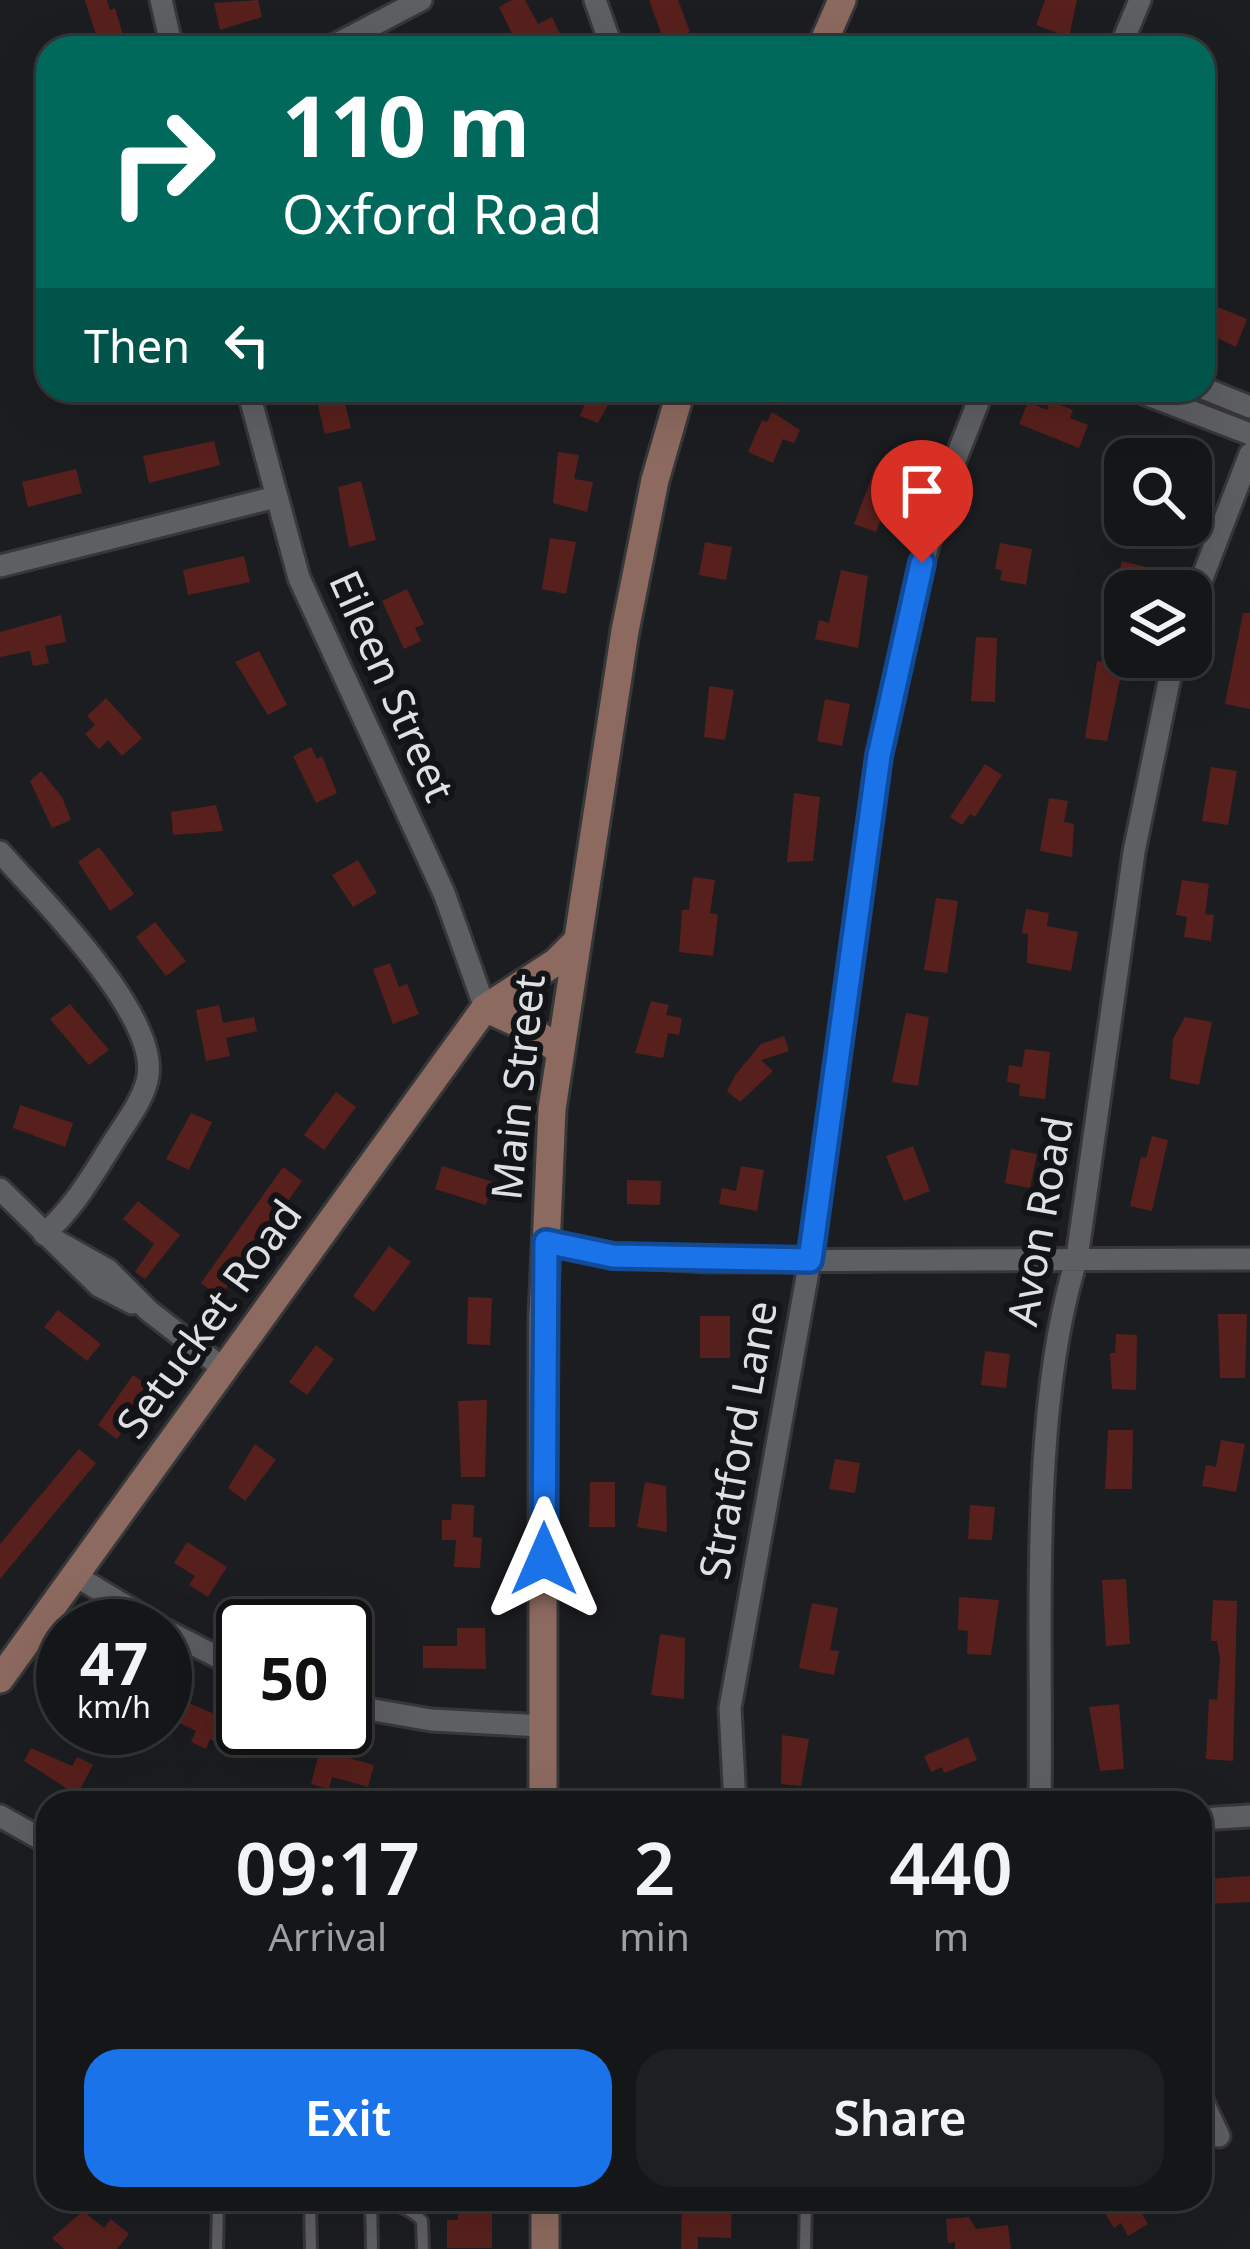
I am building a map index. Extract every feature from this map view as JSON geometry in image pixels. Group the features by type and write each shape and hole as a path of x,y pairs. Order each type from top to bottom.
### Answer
{"main road":[{"path":"826,36 842,0"},
{"name":"Main Street","path":"543,1791 548,1166 560,1051 625,631 655,480 678,402"},
{"name":"Setucket Road","path":"0,1679 484,1007 556,962 576,942"},
{"path":"484,1007 530,1029 560,1051"},
{"path":"545,2211 545,2249"}],"street":[{"path":"161,0 169,36"},
{"path":"352,36 422,0"},
{"path":"595,0 608,36"},
{"path":"1125,36 1140,0"},
{"path":"1215,393 1250,407"},
{"name":"Eileen Street","path":"251,402 299,578 444,892 484,1007"},
{"name":"Stratford Lane","path":"734,1791 730,1708 810,1260 879,756 938,507 978,402"},
{"path":"1166,402 1250,434"},
{"path":"1205,570 1250,454"},
{"path":"0,566 276,497"},
{"name":"Avon Road","path":"1040,1791 1047,1460 1061,1306 1077,1258 1135,852 1170,678"},
{"path":"0,852 116,991 137,1024 149,1065 147,1083 70,1212 44,1234"},
{"path":"0,1189 99,1286 148,1311 224,1370"},
{"path":"546,1242 613,1256 1250,1259"},
{"path":"76,1576 114,1599"},
{"path":"372,1710 431,1720 542,1726"},
{"path":"0,1816 36,1836"},
{"path":"1212,1818 1250,1816"},
{"path":"1212,2121 1219,2136"}],"lane":[{"path":"217,2249 218,2211"},
{"path":"310,2211 311,2249"},
{"path":"371,2211 372,2249"},
{"path":"414,2211 422,2221 423,2249"},
{"path":"805,2249 806,2211"}],"building":[{"path":"85,0 107,0 110,10 115,8 123,36 96,36"},
{"path":"258,0 262,17 220,30 214,3"},
{"path":"525,0 538,24 552,17 560,34 513,36 499,7"},
{"path":"649,0 678,0 690,32 662,36"},
{"path":"1045,0 1077,0 1069,36 1036,25"},
{"path":"1215,306 1247,319 1236,347 1215,337"},
{"path":"317,402 345,402 351,428 325,434"},
{"path":"585,402 609,402 598,423 580,416"},
{"path":"1028,402 1047,410 1053,402 1073,410 1070,418 1088,425 1079,448 1019,424"},
{"path":"772,412 800,430 794,443 783,439 773,463 748,452 762,420 767,422"},
{"path":"214,441 220,465 149,483 143,456"},
{"path":"558,452 579,455 574,479 593,482 587,512 553,503"},
{"path":"876,466 899,474 876,532 854,524"},
{"path":"76,469 82,493 28,507 22,482"},
{"path":"361,481 376,540 349,547 338,487"},
{"path":"550,538 576,542 566,594 542,589"},
{"path":"705,542 732,547 726,580 699,575"},
{"path":"1000,543 1032,549 1026,585 1000,580 1002,570 995,569"},
{"path":"244,556 250,582 188,595 183,570"},
{"path":"1122,561 1146,567 1145,570 1120,570"},
{"path":"841,570 868,576 858,648 815,639 819,620 829,623"},
{"path":"407,589 424,624 415,628 421,641 404,649 382,601"},
{"path":"1243,613 1250,613 1250,709 1225,704"},
{"path":"61,615 66,642 45,646 49,663 33,666 30,651 0,657 0,632"},
{"path":"976,637 997,638 995,702 971,701"},
{"path":"259,651 287,705 268,715 235,662"},
{"path":"1097,661 1104,662 1104,678 1120,678 1107,741 1085,738"},
{"path":"709,686 734,690 725,740 704,737"},
{"path":"106,698 142,738 122,756 108,740 99,749 85,734 95,725 87,716"},
{"path":"825,699 850,704 842,746 817,741"},
{"path":"311,747 317,759 322,756 337,793 316,803 293,756"},
{"path":"985,764 1002,775 975,817 970,814 962,825 950,817"},
{"path":"1211,767 1237,771 1228,825 1202,821"},
{"path":"41,771 62,797 71,820 52,828 30,781"},
{"path":"794,793 820,797 813,861 787,862"},
{"path":"1049,798 1068,801 1064,822 1074,824 1072,857 1040,851"},
{"path":"216,805 223,831 173,835 171,812"},
{"path":"99,847 134,894 110,911 78,862"},
{"path":"358,860 377,893 353,907 332,875"},
{"path":"693,877 715,880 710,913 718,915 713,956 679,952 682,910 689,910"},
{"path":"1182,880 1209,884 1205,914 1214,915 1211,941 1184,937 1187,917 1176,915"},
{"path":"936,898 958,901 947,973 924,970"},
{"path":"1026,909 1049,913 1047,926 1078,932 1071,971 1027,963 1028,934 1022,933"},
{"path":"155,922 186,961 166,976 136,937"},
{"path":"390,963 399,987 407,984 419,1014 393,1024 373,969"},
{"path":"651,1001 669,1005 666,1015 682,1018 679,1035 668,1033 663,1058 635,1053"},
{"path":"70,1004 109,1050 89,1065 50,1019"},
{"path":"219,1005 223,1023 254,1017 257,1031 226,1038 230,1056 206,1061 196,1010"},
{"path":"906,1013 929,1017 918,1086 892,1082"},
{"path":"1185,1017 1212,1022 1199,1085 1170,1079 1173,1039"},
{"path":"784,1036 789,1051 761,1060 773,1071 740,1102 727,1091 736,1074 761,1044"},
{"path":"1025,1049 1050,1052 1045,1099 1019,1096 1020,1084 1007,1082 1009,1065 1022,1067"},
{"path":"336,1092 356,1107 324,1150 304,1135"},
{"path":"20,1105 73,1123 65,1147 13,1128"},
{"path":"191,1113 212,1122 189,1170 166,1159"},
{"path":"1152,1136 1168,1140 1152,1211 1130,1206 1141,1157 1146,1158"},
{"path":"913,1146 930,1191 904,1201 886,1156"},
{"path":"1011,1149 1037,1154 1030,1188 1005,1183"},
{"path":"442,1166 493,1182 486,1205 435,1189"},
{"path":"741,1166 764,1170 757,1211 719,1204 722,1188 736,1191"},
{"path":"283,1167 302,1181 220,1297 201,1283"},
{"path":"627,1180 661,1181 660,1205 627,1204"},
{"path":"138,1201 180,1235 145,1279 135,1272 154,1244 123,1219"},
{"path":"389,1246 411,1262 374,1312 353,1296"},
{"path":"468,1297 492,1298 490,1345 467,1344"},
{"path":"58,1310 101,1344 87,1361 44,1327"},
{"path":"1218,1314 1247,1314 1245,1378 1220,1378"},
{"path":"700,1316 730,1316 730,1358 700,1358"},
{"path":"1116,1334 1137,1335 1136,1390 1112,1389 1110,1353 1115,1353"},
{"path":"316,1345 334,1359 307,1395 289,1382"},
{"path":"985,1351 1010,1354 1006,1388 981,1385"},
{"path":"133,1375 153,1389 117,1439 98,1425"},
{"path":"487,1400 485,1477 461,1477 458,1401"},
{"path":"1108,1430 1133,1430 1132,1489 1105,1489"},
{"path":"1221,1440 1245,1444 1236,1492 1202,1486 1206,1465 1216,1467"},
{"path":"255,1444 276,1460 245,1501 228,1488"},
{"path":"79,1449 96,1463 0,1579 0,1544"},
{"path":"835,1459 860,1463 855,1493 829,1489"},
{"path":"590,1482 615,1482 615,1527 589,1527"},
{"path":"645,1482 666,1486 667,1532 637,1527"},
{"path":"452,1504 474,1505 473,1537 482,1538 480,1568 454,1567 456,1540 442,1540 442,1520 451,1520"},
{"path":"970,1505 995,1507 992,1540 968,1539"},
{"path":"187,1542 227,1567 208,1597 189,1585 195,1576 174,1563"},
{"path":"1126,1579 1130,1644 1106,1646 1102,1580"},
{"path":"959,1597 999,1600 991,1655 967,1654 968,1631 958,1630"},
{"path":"1213,1600 1237,1601 1233,1761 1206,1759 1209,1699 1217,1700 1220,1660 1217,1641 1211,1641"},
{"path":"812,1603 838,1608 830,1650 839,1651 834,1675 799,1668"},
{"path":"457,1628 485,1628 486,1669 423,1668 423,1646 457,1646"},
{"path":"660,1634 685,1638 684,1699 651,1695"},
{"path":"192,1704 216,1714 216,1742 210,1739 206,1749 192,1742 196,1731 192,1729"},
{"path":"1119,1704 1124,1769 1100,1771 1089,1707"},
{"path":"782,1735 809,1739 801,1786 781,1784"},
{"path":"968,1737 977,1760 944,1773 942,1767 931,1772 924,1756"},
{"path":"31,1748 36,1755 72,1766 77,1757 93,1765 79,1791 71,1791 24,1761"},
{"path":"319,1755 374,1765 368,1787 332,1777 329,1789 311,1784"},
{"path":"1250,1876 1250,1902 1212,1904 1212,1879"},
{"path":"83,2211 104,2228 111,2219 129,2234 117,2249 64,2249 52,2238"},
{"path":"458,2211 492,2211 492,2248 447,2248 447,2220 458,2220"},
{"path":"682,2211 732,2211 731,2238 698,2237 698,2249 681,2249"},
{"path":"1103,2211 1143,2211 1148,2224 1128,2236 1121,2223 1114,2228"},
{"path":"969,2217 976,2229 1008,2225 1011,2249 955,2249 955,2242 948,2243 946,2219"}],"route":[{"path":"544,1559 546,1242 613,1256 810,1260 879,756 922,563"}]}
